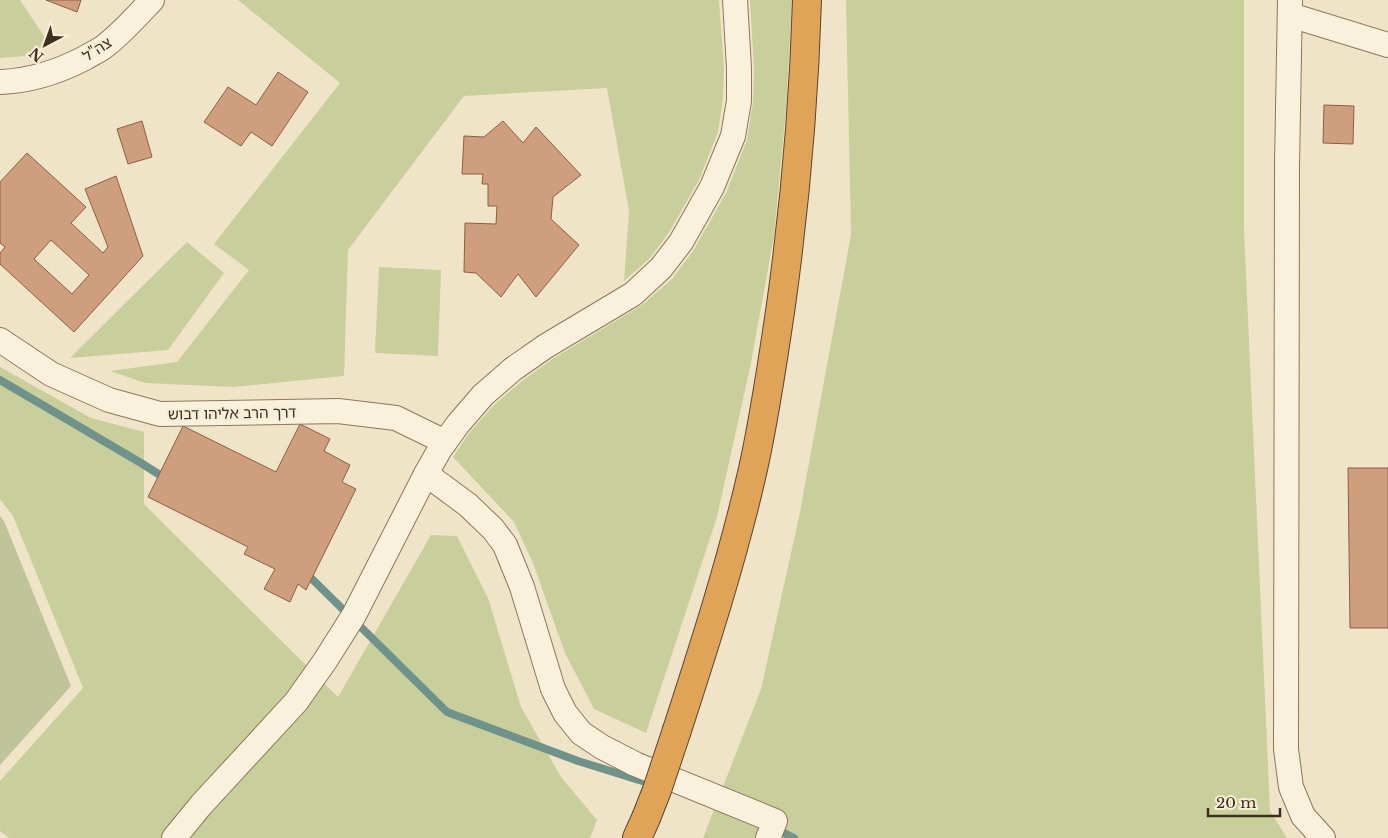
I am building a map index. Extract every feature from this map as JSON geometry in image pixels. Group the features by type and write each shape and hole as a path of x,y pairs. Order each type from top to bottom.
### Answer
{"highway":[{"path":"642,828 657,790 701,659 753,468 774,350 792,217 801,131 807,0"}],"street":[{"name":"צה\"ל","path":"0,82 14,82 38,77 70,66 103,48 127,27 152,0"},
{"path":"174,838 201,805 296,702 326,661 354,615 426,474 458,424 483,396 513,370 546,346 633,294 661,268 681,242 712,187 732,136 738,101 739,76 735,0"},
{"path":"1323,838 1302,816 1291,787 1286,749 1287,165 1290,8 1388,45"},
{"name":"דרך הרב אליהו דבוש","path":"0,340 51,374 109,400 160,414 338,411 396,418 445,442"},
{"path":"426,474 468,505 505,545 522,587 553,689 565,713 581,733 602,747 635,764 775,821 768,838"}],"green space":[{"path":"0,0 20,0 50,45 27,56 0,58"},
{"path":"238,0 719,0 724,69 723,99 718,132 699,180 668,234 650,258 624,281 629,211 607,88 464,96 348,250 344,376 233,387 145,383 110,371 177,362 249,270 214,244 340,83"},
{"path":"750,0 792,0 786,109 774,236 751,363 717,517 646,733 594,709 565,653 533,563 514,522 453,457 469,433 493,406 522,381 554,358 642,305 672,279 693,251 726,193 747,140 753,102 754,68"},
{"path":"846,0 1244,0 1244,229 1270,811 1287,838 703,838 761,689 799,517 851,235"},
{"path":"187,242 224,273 168,350 70,358"},
{"path":"379,267 441,270 438,356 375,353"},
{"path":"0,367 91,418 144,432 144,504 338,697 431,535 457,536 488,598 521,707 561,777 597,820 590,838 9,838 0,831 0,781 83,688 13,516 0,499"},
{"path":"0,516 4,521 71,686 0,765"}],"building":[{"path":"46,0 81,0 77,12"},
{"path":"278,72 308,92 272,146 251,132 241,146 204,122 228,87 256,105"},
{"path":"1324,105 1354,106 1353,144 1323,143"},
{"path":"142,121 152,157 128,164 117,129"},
{"path":"503,121 523,143 536,127 581,175 553,197 551,219 579,245 536,297 518,274 501,297 476,273 464,272 465,223 496,224 497,206 488,206 488,184 482,184 483,174 462,174 464,136 484,137"},
{"path":"27,153 86,207 71,223 103,253 108,247 85,189 116,176 143,256 74,332 0,264 0,253 5,247 0,243 0,182","holes":["51,240 89,275 72,294 34,259"]},
{"path":"300,424 330,439 324,451 350,465 342,482 356,489 306,590 298,584 290,602 264,589 275,569 244,554 248,547 148,497 183,426 276,472"},
{"path":"1348,468 1388,468 1388,628 1350,628"}],"waterway":[{"path":"0,380 168,480"},
{"path":"304,571 447,712 578,761 655,785"},
{"path":"776,829 794,838"}]}
